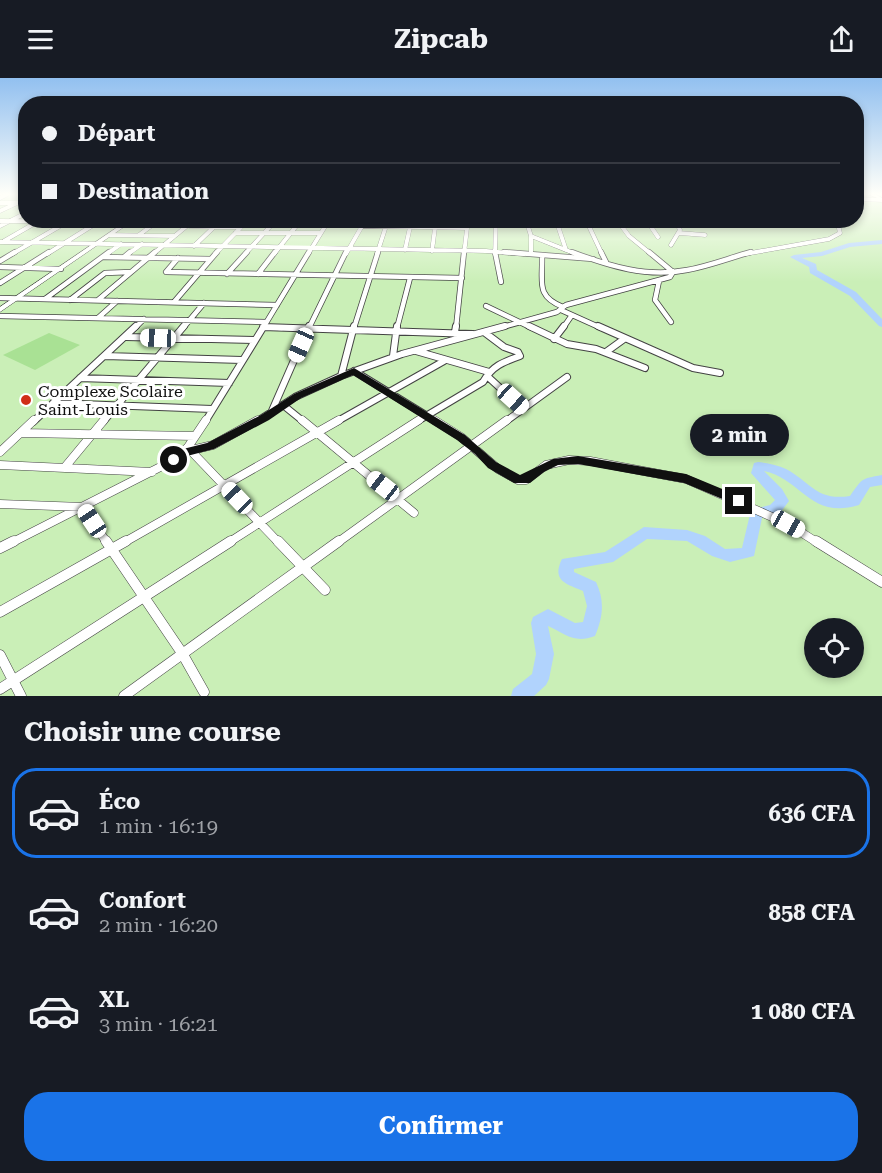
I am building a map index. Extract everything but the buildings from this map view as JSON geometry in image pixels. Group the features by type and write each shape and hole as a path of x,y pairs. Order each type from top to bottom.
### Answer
{"street":[{"path":"1,242 26,228"},
{"path":"0,261 57,228"},
{"path":"0,283 89,228"},
{"path":"0,310 120,228"},
{"path":"139,236 150,228"},
{"path":"98,300 186,228"},
{"path":"194,246 213,228"},
{"path":"174,302 221,246 240,228"},
{"path":"228,274 269,228"},
{"path":"258,274 294,228"},
{"path":"0,548 153,472 183,453 229,383 324,228"},
{"path":"271,413 308,329 361,228"},
{"path":"341,376 372,277 382,228"},
{"path":"405,250 408,228"},
{"path":"432,251 435,228"},
{"path":"455,332 468,228"},
{"path":"496,228 495,252 501,282"},
{"path":"528,228 531,254"},
{"path":"559,228 566,250"},
{"path":"589,228 606,262"},
{"path":"623,228 629,236 673,272"},
{"path":"652,228 658,237"},
{"path":"671,245 679,233 678,228"},
{"path":"679,233 704,236 697,228"},
{"path":"531,236 593,259 642,272 673,272 702,267 751,252 829,239 840,233 839,228"},
{"path":"235,233 320,233"},
{"path":"110,235 176,236"},
{"path":"124,258 152,236"},
{"path":"1,242 495,252 593,259"},
{"path":"45,299 121,243"},
{"path":"542,255 543,293 548,301 572,315 693,368 720,373"},
{"path":"103,257 210,259"},
{"path":"178,258 166,272 462,278"},
{"path":"0,267 61,269"},
{"path":"70,300 105,273 132,272"},
{"path":"183,453 210,446 341,376 393,356 520,322 562,309 572,303 659,281 670,277 673,272"},
{"path":"393,356 396,331 410,278"},
{"path":"659,281 655,300 671,322"},
{"path":"0,298 277,305"},
{"path":"98,318 118,301"},
{"path":"65,467 204,303"},
{"path":"486,306 554,339 606,352 645,368"},
{"path":"554,339 572,315"},
{"path":"0,316 190,320 308,329 476,334"},
{"path":"0,452 144,319"},
{"path":"0,689 427,415 478,385 500,363 520,355 504,347 484,332"},
{"path":"126,337 254,340"},
{"path":"606,352 624,339"},
{"path":"416,351 488,374 522,408"},
{"path":"105,356 242,360"},
{"path":"0,612 444,361"},
{"path":"354,371 427,415 473,446 492,465 521,481 526,480 546,465 564,460 578,460 692,480 775,518 882,582"},
{"path":"124,696 397,497 473,446 567,377"},
{"path":"80,378 229,383"},
{"path":"53,404 212,409"},
{"path":"283,405 414,513"},
{"path":"21,433 195,436"},
{"path":"192,452 325,590"},
{"path":"0,465 153,472"},
{"path":"0,504 83,507"},
{"path":"83,507 182,653 204,692"},
{"path":"0,655 21,696"}],"green space":[{"path":"0,224 18,224 18,228 864,228 864,224 882,224 882,696 0,696"},
{"path":"49,333 80,345 35,370 3,355"}],"waterway":[{"path":"882,242 849,245 822,254 794,257 813,266 813,271 853,294 882,324"},
{"path":"520,696 540,679 545,654 539,623 548,617 573,631 589,630 595,606 590,587 566,576 567,564 608,558 644,533 687,535 730,556 749,552 756,514 775,509 782,501 778,493 757,473 758,466 781,472 814,496 830,502 854,501 866,483 882,480"}],"place":[{"name":"Complexe Scolaire Saint-Louis","path":"26,400"}],"route":[{"path":"174,460 183,453 210,446 265,417 298,396 325,386 354,371 461,437 492,465 518,480 526,480 546,465 564,460 590,461 686,479 739,501"}]}
